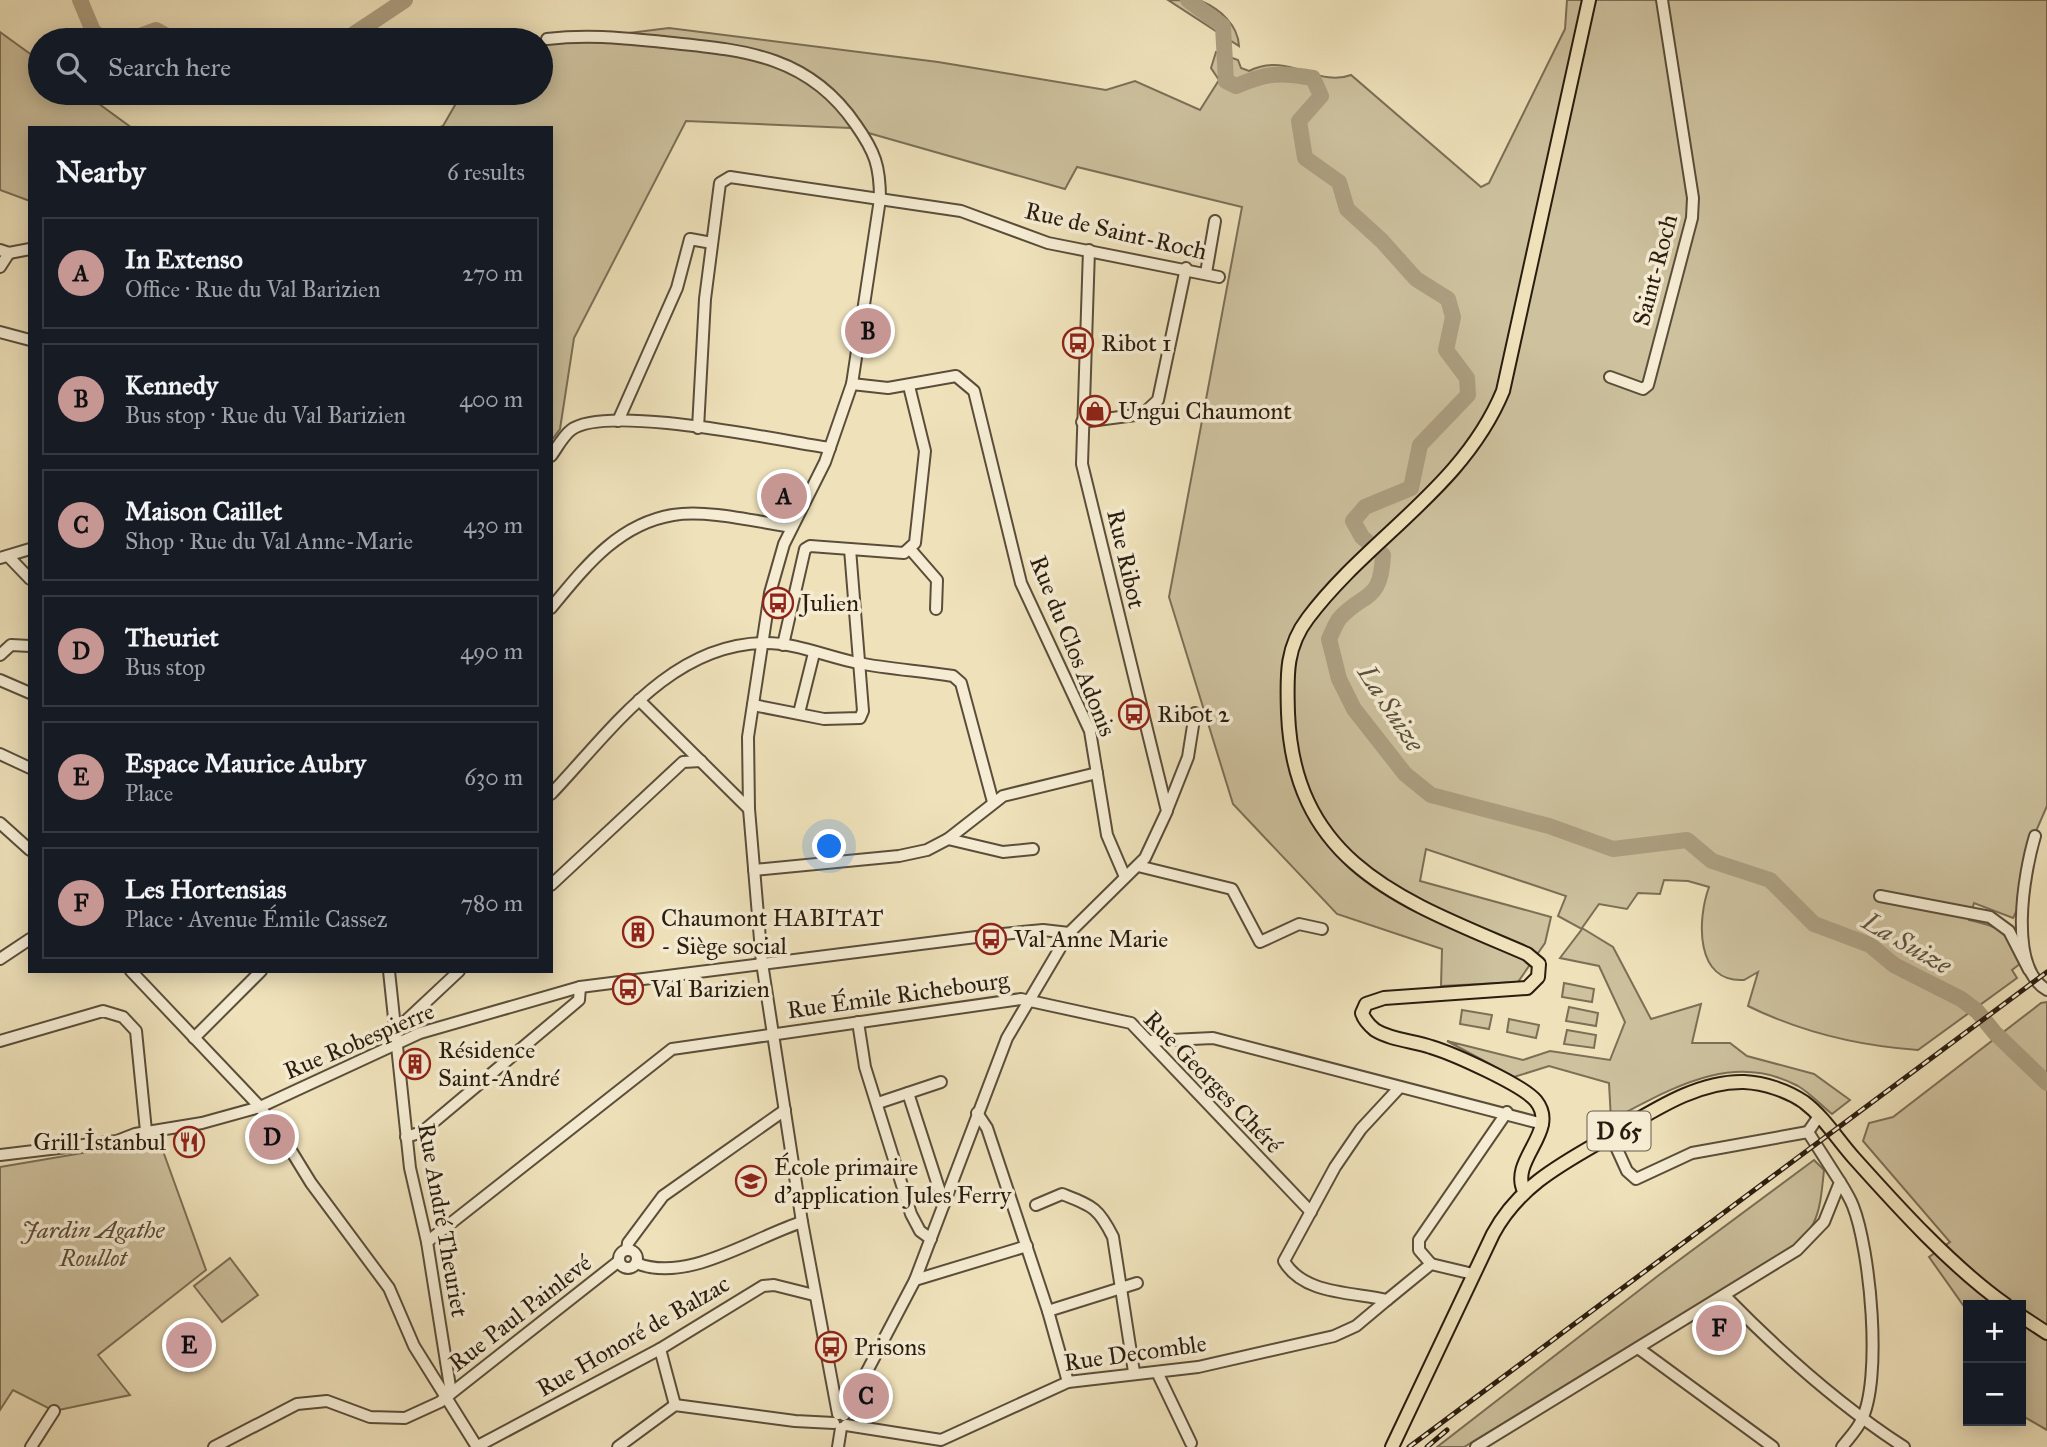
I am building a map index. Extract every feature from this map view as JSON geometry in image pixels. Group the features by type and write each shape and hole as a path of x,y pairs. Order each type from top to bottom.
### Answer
{"main road":[{"path":"1524,1191 1520,1182 1522,1169 1543,1124 1539,1105 1521,1089 1444,1052 1389,1036 1368,1024 1363,1009 1377,999 1519,990 1534,984 1540,970 1539,964 1527,954 1420,908 1369,877 1334,844 1315,818 1299,778 1289,725 1288,657 1309,617 1374,547 1470,452 1492,419 1503,391 1589,0"},
{"name":"D 65","path":"1392,1447 1473,1274 1505,1213 1524,1191 1560,1164 1684,1095 1734,1083 1753,1083 1785,1092 1819,1116 1905,1215 2000,1300"},
{"path":"2026,1319 2047,1333"}],"street":[{"name":"Saint-Roch","path":"1610,377 1643,389 1647,385 1692,218 1693,198 1662,0"},
{"path":"553,38 587,34 732,49 774,59 818,82 845,109 871,146 880,170 880,198 852,384 830,448 784,544 770,593 748,737 749,809 762,963 814,1295 840,1421 838,1447"},
{"name":"Rue de Saint-Roch","path":"712,243 720,183 730,177 961,211 1048,243 1186,268 1219,277"},
{"path":"1206,273 1215,221"},
{"path":"618,421 677,288 690,239 712,243 705,299 698,428"},
{"path":"0,267 5,252 28,249"},
{"name":"Rue Ribot","path":"1089,250 1082,464 1167,811"},
{"path":"1083,422 1143,414 1158,400 1186,268"},
{"path":"0,332 28,339"},
{"name":"Rue du Clos Adonis","path":"852,384 888,388 956,376 974,391 1021,583 1090,731 1107,835 1125,877"},
{"path":"783,645 805,550 810,546 904,553 915,543 925,451 909,386"},
{"path":"553,453 570,430 583,424 618,421 657,422 830,448"},
{"path":"553,606 591,561 616,538 638,525 675,514 792,527"},
{"path":"753,705 824,719 860,718 863,711 850,549"},
{"path":"911,549 937,580 936,609"},
{"path":"4,557 28,551"},
{"path":"4,557 28,577"},
{"path":"553,792 639,700 681,667 713,652 762,643 783,645 859,663 953,676 961,683 993,802"},
{"path":"0,655 11,645 28,646"},
{"path":"799,713 814,653"},
{"path":"0,680 28,692"},
{"path":"639,700 749,809"},
{"path":"840,1421 915,1280 994,1065 1029,999 1069,933 1138,866 1151,849 1188,757 1195,713"},
{"path":"0,754 28,767"},
{"path":"553,883 683,762 701,761"},
{"path":"754,870 899,856 928,850 948,839 993,802 1019,791 1097,773"},
{"path":"0,823 28,848"},
{"path":"2029,970 2024,945 2023,902 2028,860 2035,836"},
{"path":"948,839 1003,852 1033,849"},
{"path":"1138,866 1232,889 1259,942 1299,924 1322,929"},
{"path":"1880,896 1990,917 2009,931 2029,970 2047,990"},
{"name":"Rue Robespierre","path":"0,1155 117,1141 146,1131 202,1123 260,1107 397,1043 494,1010 580,987 1032,930 1069,933"},
{"path":"0,959 28,941"},
{"path":"133,973 260,1107 311,1183 389,1288 414,1346 450,1396 476,1447"},
{"path":"194,1038 259,973"},
{"name":"Rue André Theuriet","path":"389,973 406,1137 427,1242 450,1396"},
{"path":"396,1031 457,973"},
{"path":"406,1137 422,1132 526,1046 579,1000 580,987"},
{"name":"Rue Émile Richebourg","path":"427,1242 672,1049 999,1000 1029,999"},
{"name":"Rue Georges Chéré","path":"1029,999 1131,1023 1311,1212"},
{"path":"0,1041 103,1012 123,1017 136,1031 146,1131"},
{"path":"858,1022 865,1067 914,1221 923,1235 930,1239"},
{"path":"1149,1041 1213,1038 1389,1082 1399,1087 1507,1112 1543,1124"},
{"path":"878,1103 941,1082"},
{"path":"1387,1300 1321,1289 1292,1274 1284,1261 1335,1167 1361,1129 1399,1087"},
{"path":"908,1093 944,1204"},
{"path":"627,1250 628,1243 663,1196 785,1110"},
{"path":"1473,1274 1431,1264 1419,1250 1419,1240 1507,1112"},
{"path":"977,1113 987,1128 1027,1245 1068,1381"},
{"path":"1611,1136 1627,1171 1636,1179 1692,1153 1808,1132 1819,1116"},
{"path":"1808,1132 1854,1207 1868,1283 1872,1336 1871,1389 1862,1420 1842,1447"},
{"path":"1479,1447 1726,1297 1807,1242 1824,1222 1840,1182"},
{"path":"1036,1205 1062,1194 1096,1207 1113,1237 1134,1372"},
{"path":"636,1263 634,1252 627,1250 620,1254 619,1261 625,1267 636,1263 649,1267 685,1268 802,1222"},
{"path":"915,1280 1027,1245"},
{"name":"Rue Paul Painlevé","path":"214,1447 230,1443 298,1404 327,1401 370,1417 405,1418 450,1396 619,1261"},
{"name":"Rue Decomble","path":"675,1405 809,1423 840,1421 927,1443 941,1440 1068,1381 1198,1367 1334,1336 1356,1326 1431,1264"},
{"path":"1048,1311 1137,1283"},
{"name":"Rue Honoré de Balzac","path":"476,1447 660,1349 763,1286 774,1285 814,1295"},
{"path":"1726,1297 1754,1326 1862,1420 1904,1447"},
{"path":"1638,1348 1773,1447"},
{"path":"618,1447 675,1405 660,1349"},
{"path":"1157,1372 1191,1443"},
{"path":"31,1447 54,1411"}],"green space":[{"path":"1168,0 1201,1 1215,8 1232,25 1239,46"},
{"path":"1567,0 2047,0 2047,806 2023,861 2019,906 2013,918 1974,903 1969,920 1990,925 2002,932 2021,963 2012,970 2017,978 1918,1050 1897,1048 1810,1030 1748,1006 1758,972 1744,980 1728,978 1716,971 1708,961 1702,932 1709,887 1688,881 1664,880 1660,894 1638,893 1627,909 1599,904 1582,928 1613,947 1651,1019 1701,1004 1692,1043 1730,1043 1747,1056 1814,1074 1850,1100 1832,1114 1798,1086 1773,1076 1749,1072 1702,1078 1611,1120 1609,1083 1549,1066 1514,1077 1447,1041 1523,1060 1550,1051 1610,1060 1625,1022 1599,966 1560,958 1582,929 1558,916 1566,896 1426,849 1420,881 1551,917 1545,943 1518,982 1441,986 1442,949 1337,914 1233,804 1169,597 1242,207 1077,167 1065,189 851,128 686,121 574,338 560,429 553,438 553,126 443,126 455,105 553,105 553,42 669,28 938,62 1106,90 1135,81 1200,110 1219,80 1211,68 1216,52 1238,60 1241,68 1249,71 1277,65 1326,77 1351,75 1481,187 1489,183 1565,29"},
{"path":"0,32 28,52 28,105 100,105 129,126 28,126 28,200 0,190"},
{"path":"1564,983 1594,989 1592,1002 1562,997"},
{"path":"2047,1002 2047,1430 2026,1418 2026,1300 1963,1300 1963,1305 1929,1257 1950,1242 1863,1141 1869,1123 1893,1117 2041,1003"},
{"path":"1569,1007 1598,1013 1596,1026 1566,1021"},
{"path":"1462,1010 1492,1015 1489,1029 1460,1024"},
{"path":"1509,1019 1539,1025 1536,1038 1507,1032"},
{"path":"1567,1030 1596,1035 1594,1048 1564,1044"},
{"name":"Jardin Agathe Roullot","path":"159,1140 206,1270 98,1355 130,1395 54,1411 13,1390 0,1410 0,1167"},
{"path":"1814,1160 1824,1170 1817,1213 1808,1232 1775,1261 1464,1447 1437,1447 1659,1275"},
{"path":"230,1258 258,1295 222,1322 194,1286"}],"waterway":[{"name":"La Suize","path":"80,0 92,28"},
{"name":"La Suize","path":"363,28 405,0"},
{"name":"La Suize","path":"1188,0 1223,26 1226,81 1236,86 1273,75 1313,78 1321,96 1299,121 1305,158 1339,182 1347,209 1382,241 1416,279 1448,299 1453,317 1446,350 1467,378 1468,395 1420,445 1411,488 1365,507 1353,521 1362,537 1383,555 1382,570 1375,589 1339,619 1329,639 1339,679 1354,709 1405,774 1431,795 1549,826 1613,849 1687,840 1712,861 1770,880 1814,924 1870,945 1894,965 1961,999 1977,1011 1995,1033 2047,1083"}],"railway":[{"path":"1409,1447 2047,972"},
{"path":"1427,1447 1447,1430"}],"place":[{"name":"Kennedy","path":"868,331"},
{"name":"Ribot 1","path":"1078,343"},
{"name":"Ungui Chaumont","path":"1095,411"},
{"name":"In Extenso","path":"784,496"},
{"name":"Julien","path":"778,603"},
{"name":"Ribot 2","path":"1134,714"},
{"name":"Chaumont HABITAT - Siège social","path":"638,932"},
{"name":"Val Anne Marie","path":"991,939"},
{"name":"Val Barizien","path":"628,989"},
{"name":"Résidence Saint-André","path":"415,1064"},
{"name":"Theuriet","path":"272,1137"},
{"name":"Grill İstanbul","path":"189,1142"},
{"name":"École primaire d'application Jules Ferry","path":"751,1181"},
{"name":"Les Hortensias","path":"1719,1328"},
{"name":"Espace Maurice Aubry","path":"189,1345"},
{"name":"Prisons","path":"831,1347"},
{"name":"Maison Caillet","path":"866,1396"}]}
